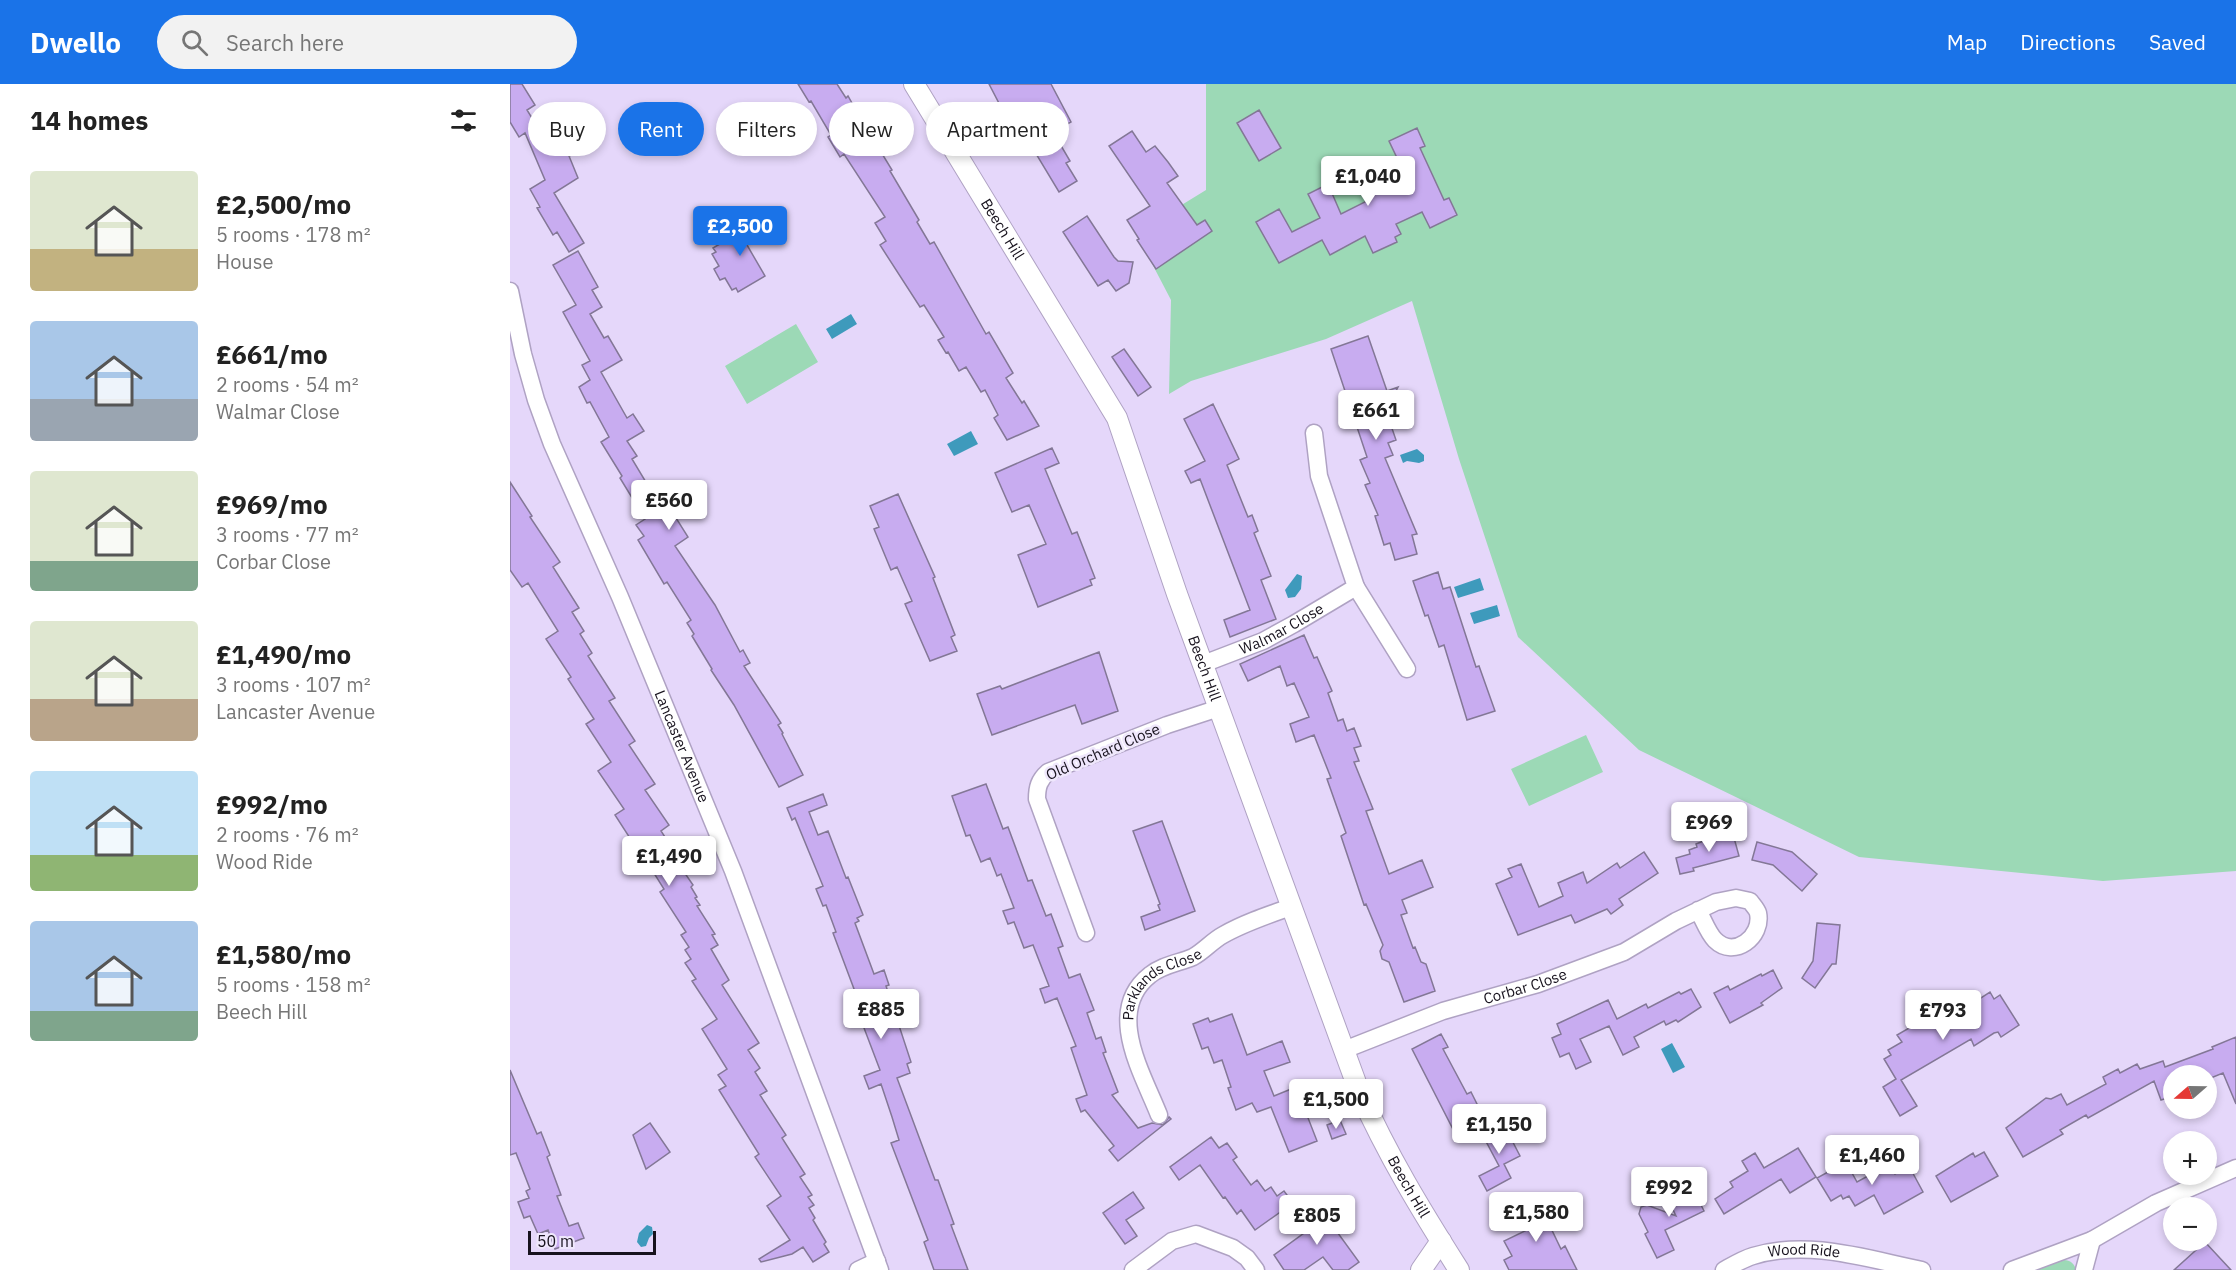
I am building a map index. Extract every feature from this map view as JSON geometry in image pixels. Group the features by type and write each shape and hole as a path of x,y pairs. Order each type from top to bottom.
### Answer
{"street":[{"name":"Beech Hill","path":"914,84 1117,418 1203,664 1344,1050 1379,1136 1405,1185 1459,1270"},
{"name":"Lancaster Avenue","path":"510,291 523,354 552,444 620,597 733,871 879,1266"},
{"path":"1314,433 1319,476 1356,587 1407,669"},
{"name":"Walmar Close","path":"1203,664 1273,635 1356,587"},
{"name":"Old Orchard Close","path":"1086,933 1036,799 1041,778 1048,772 1167,725 1219,708"},
{"name":"Parklands Close","path":"1159,1115 1132,1047 1127,1026 1131,1002 1141,984 1150,974 1193,957 1221,936 1291,907"},
{"name":"Corbar Close","path":"1344,1050 1443,1011 1538,984 1624,952 1698,910"},
{"path":"2012,1270 2092,1240 2156,1203 2236,1168"},
{"path":"1133,1270 1172,1241 1197,1234 1233,1248 1247,1258 1256,1270"},
{"path":"2084,1270 2092,1240"},
{"path":"1421,1270 1441,1241"},
{"name":"Wood Ride","path":"1724,1270 1751,1257 1800,1248 1824,1250 1923,1270"},
{"path":"858,1270 879,1266"}],"green space":[{"path":"1206,84 2236,84 2236,871 2103,881 1859,857 1639,750 1518,637 1459,459 1412,301 1326,339 1191,381 1169,394 1171,300 1136,233 1206,190"},
{"path":"796,324 818,362 747,404 725,366"},
{"path":"1586,735 1603,772 1529,806 1511,769"},
{"path":"2064,1260 2072,1263 2076,1270 2034,1270"}],"water":[{"path":"851,314 857,324 832,339 826,329"},
{"path":"971,431 978,444 954,456 947,444"},
{"path":"1417,449 1424,455 1424,461 1403,463 1400,455"},
{"path":"1297,574 1302,576 1301,589 1295,597 1288,598 1285,590"},
{"path":"1480,578 1484,590 1458,598 1454,587"},
{"path":"1497,605 1500,616 1474,624 1470,613"},
{"path":"1672,1043 1685,1067 1673,1073 1661,1049"},
{"path":"647,1225 652,1227 653,1234 646,1246 641,1247 637,1242 639,1233"}],"building":[{"path":"510,84 522,84 533,102 528,102 528,140 525,133 519,137 510,122"},
{"path":"798,84 837,84 851,102 829,102 829,132 817,111 817,102 809,102"},
{"path":"989,84 1051,84 1060,102 998,102"},
{"path":"1259,110 1281,148 1259,161 1237,123"},
{"path":"1417,128 1425,146 1420,148 1444,200 1449,198 1457,215 1430,228 1422,212 1396,224 1401,234 1395,237 1397,242 1373,253 1365,236 1330,255 1322,240 1279,263 1256,222 1279,209 1292,232 1320,218 1308,194 1328,184 1341,214 1369,200 1358,176 1397,158 1389,141"},
{"path":"1132,131 1146,152 1155,146 1168,162 1178,176 1167,183 1197,225 1205,220 1212,231 1156,269 1127,220 1150,206 1109,146"},
{"path":"535,156 569,156 578,178 554,193 584,243 569,252 557,232 553,235 537,208 540,207 530,189 545,180"},
{"path":"845,156 883,156 930,244 934,242 986,334 989,332 1013,373 1006,378 1022,403 1024,401 1039,426 1007,440 994,418 998,415 985,390 981,392 966,367 959,371 938,340 944,337 924,305 920,307 880,245 886,241 875,223 885,217"},
{"path":"1037,156 1067,156 1070,161 1066,163 1077,181 1059,192"},
{"path":"1087,216 1118,261 1133,262 1129,283 1116,291 1108,280 1098,286 1063,232"},
{"path":"763,218 771,232 747,245 765,276 738,292 736,288 732,290 725,278 720,280 714,269 719,266 712,254 716,252 713,248"},
{"path":"578,251 598,287 592,290 602,307 590,314 604,338 608,336 622,360 601,372 627,418 633,414 644,431 627,441 637,456 632,459 662,509 684,494 692,507 676,518 688,537 675,546 715,605 740,652 743,650 750,663 744,666 781,723 778,725 803,775 779,787 734,705 692,636 694,634 687,623 691,620 667,582 664,584 638,540 644,536 636,525 645,519 601,442 609,437 579,387 590,380 582,365 590,361 563,312 576,305 553,265"},
{"path":"1368,336 1387,391 1398,387 1386,411 1396,440 1388,443 1393,455 1385,458 1417,534 1412,535 1417,554 1395,560 1390,543 1384,545 1375,516 1378,515 1365,485 1370,483 1360,460 1367,457 1331,349"},
{"path":"1124,349 1151,387 1138,396 1112,357"},
{"path":"1213,404 1239,459 1227,465 1248,517 1252,515 1258,531 1254,533 1271,576 1261,580 1276,619 1230,637 1224,620 1250,610 1200,479 1191,483 1185,471 1205,461 1184,419"},
{"path":"1052,448 1059,463 1045,469 1072,534 1077,532 1095,578 1090,580 1092,585 1038,607 1018,555 1046,544 1029,505 1012,512 995,473"},
{"path":"510,482 560,562 553,567 579,608 572,612 584,631 580,634 592,653 588,656 615,698 609,701 635,741 629,745 655,784 645,790 669,825 661,831 687,871 684,872 693,885 691,887 700,905 697,906 715,934 712,935 718,945 711,949 729,980 722,985 759,1043 748,1050 760,1068 755,1072 767,1091 760,1095 786,1135 782,1138 805,1174 800,1177 812,1195 808,1197 814,1205 809,1208 829,1252 813,1262 803,1247 792,1254 761,1262 759,1259 790,1240 767,1206 781,1196 755,1157 759,1154 719,1090 726,1086 718,1075 727,1069 702,1029 717,1019 692,981 696,979 685,963 691,959 685,950 689,947 681,935 686,932 660,892 664,889 647,862 644,865 636,853 639,852 615,815 624,809 598,771 611,762 586,724 594,719 568,679 571,677 546,639 558,631 528,583 522,587 510,570"},
{"path":"898,494 935,577 933,578 955,635 951,637 957,651 930,661 905,604 912,601 897,567 891,570 874,529 879,527 870,506"},
{"path":"1438,572 1443,589 1450,587 1476,667 1479,666 1495,711 1467,720 1444,645 1439,647 1413,581"},
{"path":"1304,635 1332,691 1328,693 1338,721 1343,719 1347,731 1354,728 1361,746 1354,748 1359,761 1354,762 1373,809 1366,811 1389,874 1422,860 1433,887 1402,900 1407,913 1401,915 1413,948 1415,947 1421,962 1426,964 1435,991 1404,1002 1389,962 1382,959 1380,951 1383,945 1366,904 1364,905 1341,836 1346,833 1327,779 1331,778 1314,735 1296,742 1290,724 1309,717 1294,683 1287,686 1280,666 1248,681 1240,664"},
{"path":"1099,652 1118,711 1082,724 1075,705 992,735 977,694 1000,686 1002,689"},
{"path":"986,784 1003,829 1008,827 1028,881 1032,880 1046,916 1051,914 1063,946 1058,948 1069,978 1080,974 1094,1010 1087,1013 1096,1039 1101,1037 1106,1052 1103,1053 1118,1092 1112,1095 1138,1128 1152,1123 1163,1125 1169,1117 1171,1119 1118,1161 1109,1150 1114,1146 1085,1110 1081,1112 1076,1099 1087,1095 1071,1048 1076,1046 1057,998 1045,1003 1040,989 1049,986 1033,945 1024,948 1014,922 1008,924 1003,911 1014,908 1001,874 997,876 990,858 981,862 970,835 966,836 952,796"},
{"path":"823,794 827,805 809,812 818,835 828,831 846,878 848,877 863,915 857,918 859,921 855,923 874,974 884,970 889,985 886,986 911,1062 907,1064 910,1073 897,1078 935,1180 938,1180 954,1224 951,1225 968,1270 934,1270 924,1242 928,1240 891,1143 899,1140 881,1084 869,1089 864,1076 880,1070 853,999 857,997 833,933 836,932 826,905 823,906 816,889 823,886 795,818 792,820 787,808"},
{"path":"1162,821 1195,911 1145,930 1141,917 1160,910 1158,905 1160,904 1133,831"},
{"path":"1721,834 1721,836 1733,834 1739,856 1693,868 1694,871 1680,874 1676,858 1690,854 1689,850 1697,847 1696,844"},
{"path":"1757,842 1792,852 1817,874 1802,891 1773,865 1752,860"},
{"path":"1644,852 1658,873 1619,899 1623,905 1611,914 1607,909 1575,923 1571,915 1518,935 1496,884 1512,877 1508,869 1521,864 1539,907 1563,896 1558,883 1583,872 1587,883 1617,863 1620,868"},
{"path":"1817,923 1840,925 1836,964 1832,964 1815,988 1802,978 1813,961"},
{"path":"1773,970 1782,988 1761,1003 1763,1005 1730,1023 1714,993 1728,986 1730,990"},
{"path":"1691,989 1701,1007 1678,1022 1676,1020 1666,1025 1664,1021 1634,1037 1639,1047 1623,1055 1609,1026 1580,1039 1591,1062 1576,1069 1569,1053 1560,1057 1552,1038 1561,1034 1557,1024 1608,1000 1617,1019 1646,1004 1648,1008 1679,992 1681,994"},
{"path":"1990,992 1994,999 2000,995 2019,1025 2001,1037 1998,1032 1994,1033 1974,1046 1971,1039 1901,1080 1917,1106 1900,1116 1883,1087 1896,1079 1884,1059 1891,1055 1888,1050 1902,1042 1897,1035 1935,1013 1937,1017 1963,1001 1967,1007"},
{"path":"1232,1014 1247,1055 1282,1041 1290,1062 1264,1071 1274,1096 1296,1087 1317,1141 1289,1152 1271,1107 1257,1112 1252,1103 1236,1110 1222,1060 1214,1063 1208,1047 1202,1049 1193,1024 1208,1018 1210,1022"},
{"path":"1441,1034 1448,1047 1443,1049 1467,1094 1471,1092 1487,1124 1458,1139 1412,1049"},
{"path":"2236,1037 2236,1104 2223,1073 2217,1075 2217,1065 2170,1065 2213,1049 2212,1047"},
{"path":"2163,1061 2163,1099 2161,1100 2154,1081 2088,1118 2086,1115 2060,1130 2063,1134 2023,1157 2006,1128 2046,1098 2051,1099 2061,1094 2067,1105 2106,1084 2103,1077 2118,1069 2120,1073 2137,1064 2140,1069"},
{"path":"510,1070 537,1134 541,1132 550,1155 547,1157 561,1195 557,1196 569,1226 578,1223 584,1238 555,1249 548,1230 538,1234 530,1216 524,1218 518,1202 529,1198 526,1191 530,1189 516,1153 510,1155"},
{"path":"1340,1120 1346,1134 1332,1139 1327,1125"},
{"path":"1502,1121 1520,1156 1504,1164 1511,1178 1487,1191 1479,1176 1499,1166 1481,1132"},
{"path":"650,1123 670,1152 646,1169 633,1135"},
{"path":"1211,1137 1219,1148 1227,1143 1237,1157 1233,1160 1251,1185 1257,1180 1265,1191 1271,1187 1277,1196 1284,1191 1293,1203 1255,1230 1241,1210 1237,1214 1225,1197 1223,1198 1200,1165 1179,1180 1170,1167"},
{"path":"1798,1148 1816,1177 1790,1193 1781,1179 1724,1214 1715,1199 1733,1187 1730,1182 1748,1171 1742,1161 1755,1153 1764,1168"},
{"path":"1984,1152 1998,1176 1951,1202 1936,1176 1973,1153 1975,1157"},
{"path":"1846,1162 1857,1182 1890,1164 1895,1174 1909,1166 1923,1192 1884,1214 1874,1195 1855,1206 1849,1196 1843,1199 1841,1195 1831,1201 1817,1178"},
{"path":"1690,1183 1704,1211 1665,1230 1674,1250 1657,1258 1645,1234 1648,1232 1639,1214 1641,1207 1647,1205 1676,1216 1666,1195"},
{"path":"1133,1192 1144,1208 1126,1220 1137,1236 1125,1244 1103,1213"},
{"path":"1536,1197 1561,1249 1565,1246 1577,1270 1509,1270 1504,1260 1512,1256 1504,1241 1525,1231 1514,1208"},
{"path":"1319,1207 1359,1262 1348,1270 1333,1270 1323,1257 1304,1270 1284,1270 1274,1255 1304,1233 1297,1224"},
{"path":"2195,1251 2213,1251 2231,1270 2174,1270"}]}
